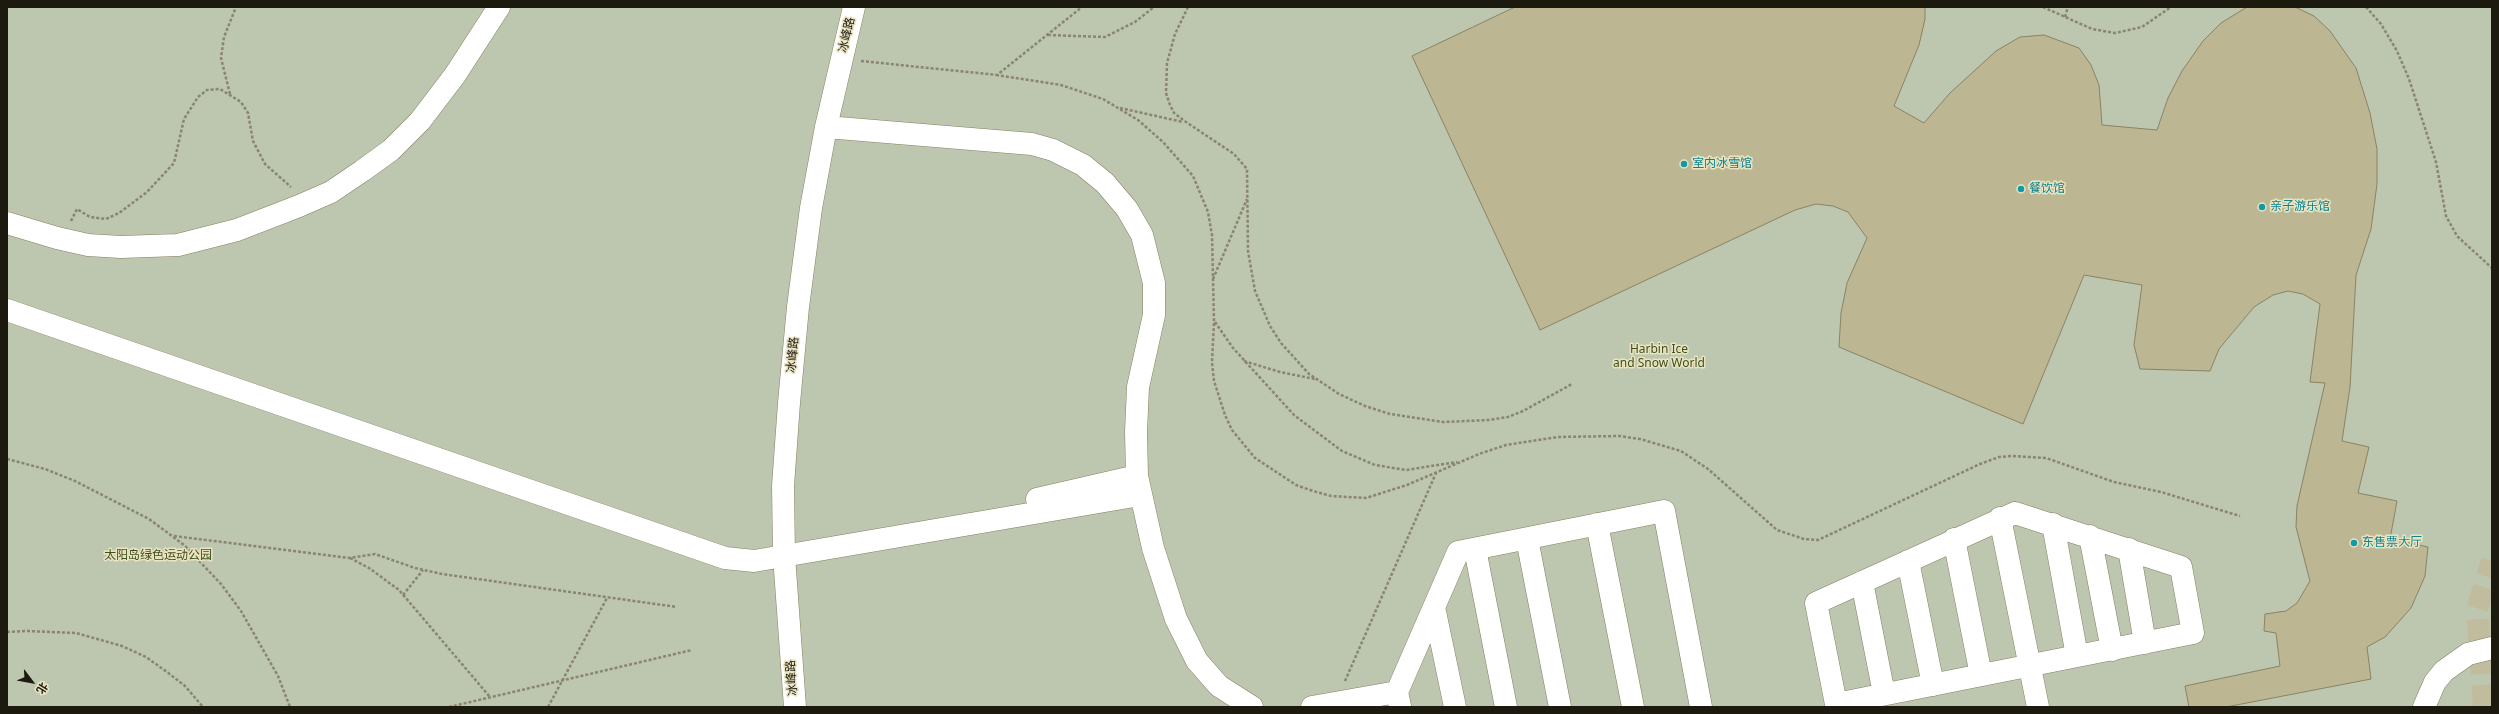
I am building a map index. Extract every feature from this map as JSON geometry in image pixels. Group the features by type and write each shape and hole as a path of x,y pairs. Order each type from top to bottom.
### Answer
{"street":[{"path":"7,223 61,239 88,245 178,245 237,230 331,192 391,150 420,121 455,75 499,7"},
{"name":"冰峰路","path":"794,707 784,556 783,486 798,307 811,208 826,127 854,7"},
{"path":"826,127 1032,144 1053,150 1083,164 1116,194 1142,235 1154,283 1154,316 1138,387 1138,486 1165,589 1190,650 1197,661 1219,686 1252,707"},
{"path":"7,310 725,558 754,561 784,556 1138,486"},
{"path":"1312,707 1399,699 1434,607 1458,552 1664,511 1701,707"},
{"path":"2015,513 2022,513 2053,524 2181,567 2193,633 1836,704 1816,603 2000,518 2015,513"},
{"path":"2000,518 2038,707"},
{"path":"1597,524 1633,707"},
{"path":"2053,524 2077,656"},
{"path":"2090,536 2112,650"},
{"path":"1527,538 1560,707"},
{"path":"1954,540 1981,676"},
{"path":"1475,549 1506,707"},
{"path":"2129,549 2145,643"},
{"path":"1908,561 1933,685"},
{"path":"1862,582 1884,694"},
{"path":"1434,607 1455,707"},
{"path":"2424,707 2435,682 2444,671 2468,654 2492,648"}],"path":[{"path":"230,95 221,58 224,37 236,7"},
{"path":"996,75 1082,7"},
{"path":"1047,35 1105,37 1135,22 1154,7"},
{"path":"1188,7 1170,49 1166,79 1170,105 1174,113 1219,142 1242,162 1246,170 1248,196 1248,251 1255,291 1270,326 1280,343 1291,356 1316,379 1339,394 1390,414 1420,420 1458,422 1508,417 1523,411 1572,384"},
{"path":"2043,7 2092,29 2115,33 2142,27 2171,7"},
{"path":"2065,17 2068,7"},
{"path":"2366,7 2381,24 2397,51 2409,79 2436,162 2446,216 2457,236 2492,268"},
{"path":"842,59 996,75 1079,90 1119,107 1186,122"},
{"path":"61,239 78,209 90,217 106,219 119,213 147,192 174,163 184,119 198,97 207,90 220,89 241,102 248,113 253,141 265,164 274,173 286,180 299,206"},
{"path":"1119,107 1163,142 1193,176 1208,212 1213,280 1214,381 1225,415 1243,445 1268,468 1302,487 1331,496 1366,498 1386,493 1462,461 1506,445 1558,438 1619,436 1640,439 1681,451 1708,469 1777,530 1804,539 1818,540 1980,464 1999,457 2012,456 2046,458 2114,482 2161,492 2240,516"},
{"path":"1213,280 1248,196"},
{"path":"1214,322 1244,361 1294,415 1342,451 1361,460 1406,470 1462,461"},
{"path":"1244,361 1280,372 1316,379"},
{"path":"7,459 45,469 75,481 129,508 174,536 221,584 241,611 278,676 290,707"},
{"path":"1341,704 1436,472"},
{"path":"174,536 350,558 375,554 423,570 677,607"},
{"path":"350,558 369,568 403,595 490,697"},
{"path":"403,595 423,570"},
{"path":"548,707 607,598"},
{"path":"7,632 33,631 76,633 122,646 146,657 167,672 184,686 203,707"},
{"path":"449,707 563,679 692,650"}],"green space":[{"name":"Harbin Ice and Snow World","path":"7,7 2492,7 2492,707 7,707"}],"building":[{"path":"1515,7 1925,7 1925,19 1919,45 1894,106 1924,123 1950,93 1996,51 2020,37 2044,35 2079,48 2091,65 2099,85 2102,125 2157,130 2168,98 2182,71 2203,41 2221,23 2247,7 2295,7 2314,16 2330,31 2356,68 2370,113 2377,149 2377,184 2371,229 2356,275 2350,387 2342,441 2369,447 2358,493 2397,501 2390,539 2428,547 2425,576 2411,608 2385,637 2367,647 2371,679 2226,707 2189,707 2185,686 2280,666 2276,633 2264,631 2265,614 2286,611 2297,603 2310,581 2296,527 2297,506 2325,383 2310,382 2320,304 2303,294 2288,291 2273,295 2254,307 2219,349 2210,371 2140,369 2134,345 2142,285 2084,275 2023,424 1839,347 1841,313 1847,283 1867,238 1848,212 1833,206 1816,204 1795,210 1540,330 1412,56"}],"tunnel":[{"path":"2484,707 2477,609 2492,561"}],"place":[{"name":"室内冰雪馆","path":"1684,164"},
{"name":"餐饮馆","path":"2021,189"},
{"name":"亲子游乐馆","path":"2262,207"},
{"name":"东售票大厅","path":"2354,543"}],"park label":[{"name":"太阳岛绿色运动公园","path":"158,556"}]}
